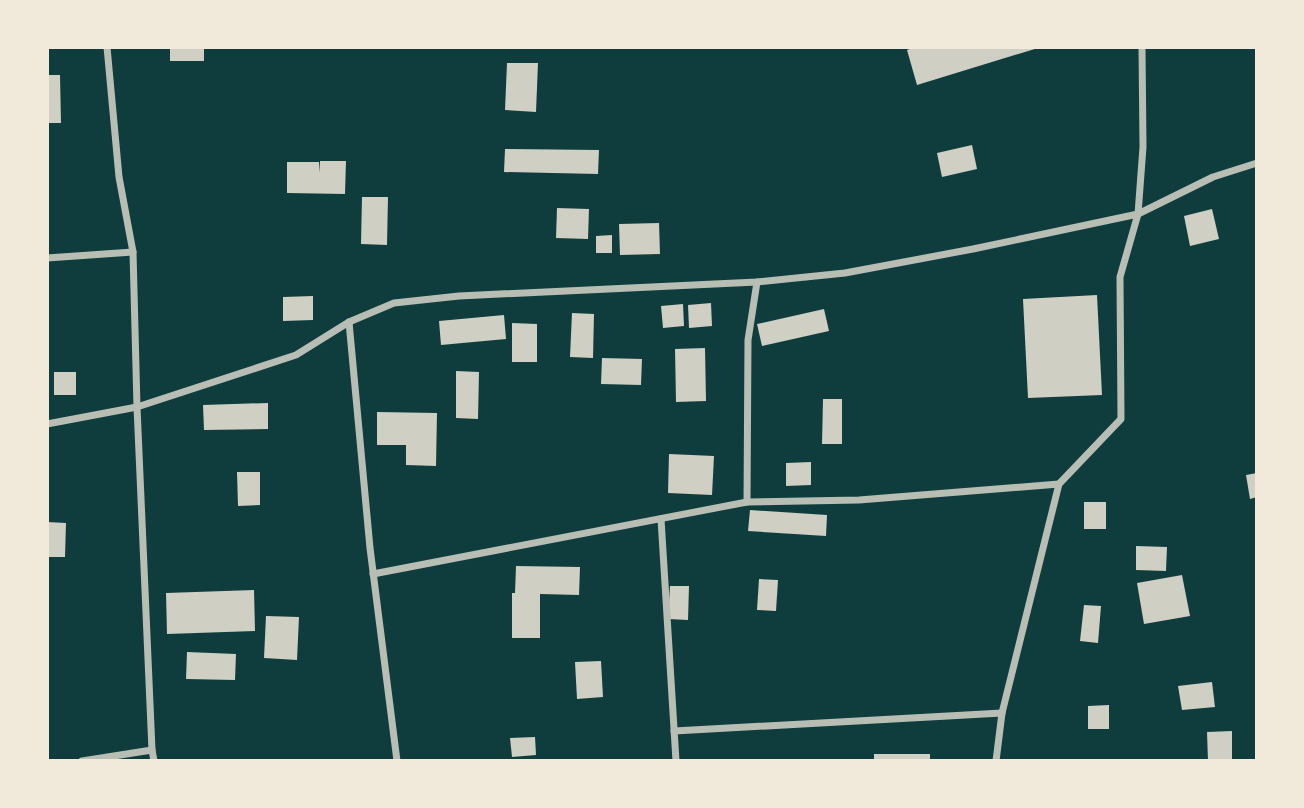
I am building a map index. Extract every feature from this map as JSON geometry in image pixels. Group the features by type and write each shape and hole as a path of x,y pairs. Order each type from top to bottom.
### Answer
{"street":[{"path":"107,47 119,177 133,253 137,407 154,761"},
{"path":"996,761 1002,713 1059,484 1121,419 1120,277 1138,214 1143,148 1142,47"},
{"path":"47,424 137,407 296,355 349,322 394,303 459,296 757,282 845,273 1138,214 1213,177 1257,163"},
{"path":"47,258 133,253"},
{"path":"747,502 748,340 757,282"},
{"path":"349,322 373,574 397,761"},
{"path":"373,574 747,502 859,500 1059,484"},
{"path":"661,519 676,761"},
{"path":"674,731 1002,713"},
{"path":"82,761 152,750"}],"building":[{"path":"170,47 204,47 204,61 170,61"},
{"path":"915,47 1038,48 917,85 907,50"},
{"path":"507,63 538,63 536,112 505,110"},
{"path":"47,75 60,75 61,123 47,123"},
{"path":"972,145 977,169 942,177 937,153"},
{"path":"505,149 599,150 598,174 504,172"},
{"path":"320,161 346,161 345,194 287,193 287,162 319,162 320,173"},
{"path":"362,197 388,197 387,245 361,244"},
{"path":"557,208 589,209 588,239 556,238"},
{"path":"1212,209 1219,239 1190,246 1184,216"},
{"path":"659,223 660,254 620,255 619,224"},
{"path":"612,235 612,253 596,253 596,236"},
{"path":"1097,295 1102,395 1028,398 1023,299"},
{"path":"313,296 313,320 283,321 283,297"},
{"path":"711,303 712,326 689,328 688,305"},
{"path":"683,304 684,326 663,328 661,306"},
{"path":"824,309 829,331 762,346 757,324"},
{"path":"572,313 594,314 593,358 570,357"},
{"path":"504,315 506,339 441,345 439,321"},
{"path":"512,323 537,324 537,362 512,362"},
{"path":"705,348 706,401 676,402 675,349"},
{"path":"602,358 642,359 641,385 601,384"},
{"path":"456,371 479,372 478,419 456,418"},
{"path":"54,372 76,372 76,395 54,395"},
{"path":"823,399 842,399 842,444 822,444"},
{"path":"268,403 268,429 204,430 203,405"},
{"path":"377,412 437,413 436,466 406,465 406,445 377,445"},
{"path":"669,454 714,456 712,495 668,493"},
{"path":"811,462 811,485 786,486 786,463"},
{"path":"237,472 260,472 260,505 238,506"},
{"path":"1257,473 1257,497 1250,499 1246,475"},
{"path":"1084,502 1106,502 1106,529 1084,529"},
{"path":"750,510 827,515 826,536 748,531"},
{"path":"47,522 66,523 65,557 47,557"},
{"path":"1136,546 1167,547 1166,571 1136,570"},
{"path":"516,566 580,567 579,595 540,594 540,638 512,638 512,593 515,593"},
{"path":"1182,575 1190,616 1144,624 1137,583"},
{"path":"759,579 778,580 776,611 757,610"},
{"path":"670,586 689,586 688,620 668,619"},
{"path":"254,590 255,631 167,634 166,593"},
{"path":"1084,605 1101,606 1098,643 1080,641"},
{"path":"266,616 299,617 297,660 264,658"},
{"path":"187,652 236,654 235,680 186,679"},
{"path":"601,661 603,697 577,699 575,662"},
{"path":"1212,682 1215,707 1182,710 1178,686"},
{"path":"1109,705 1109,729 1088,729 1088,706"},
{"path":"1232,731 1232,761 1208,761 1207,732"},
{"path":"535,737 536,755 512,757 510,738"},
{"path":"874,754 930,754 930,761 874,761"}]}
